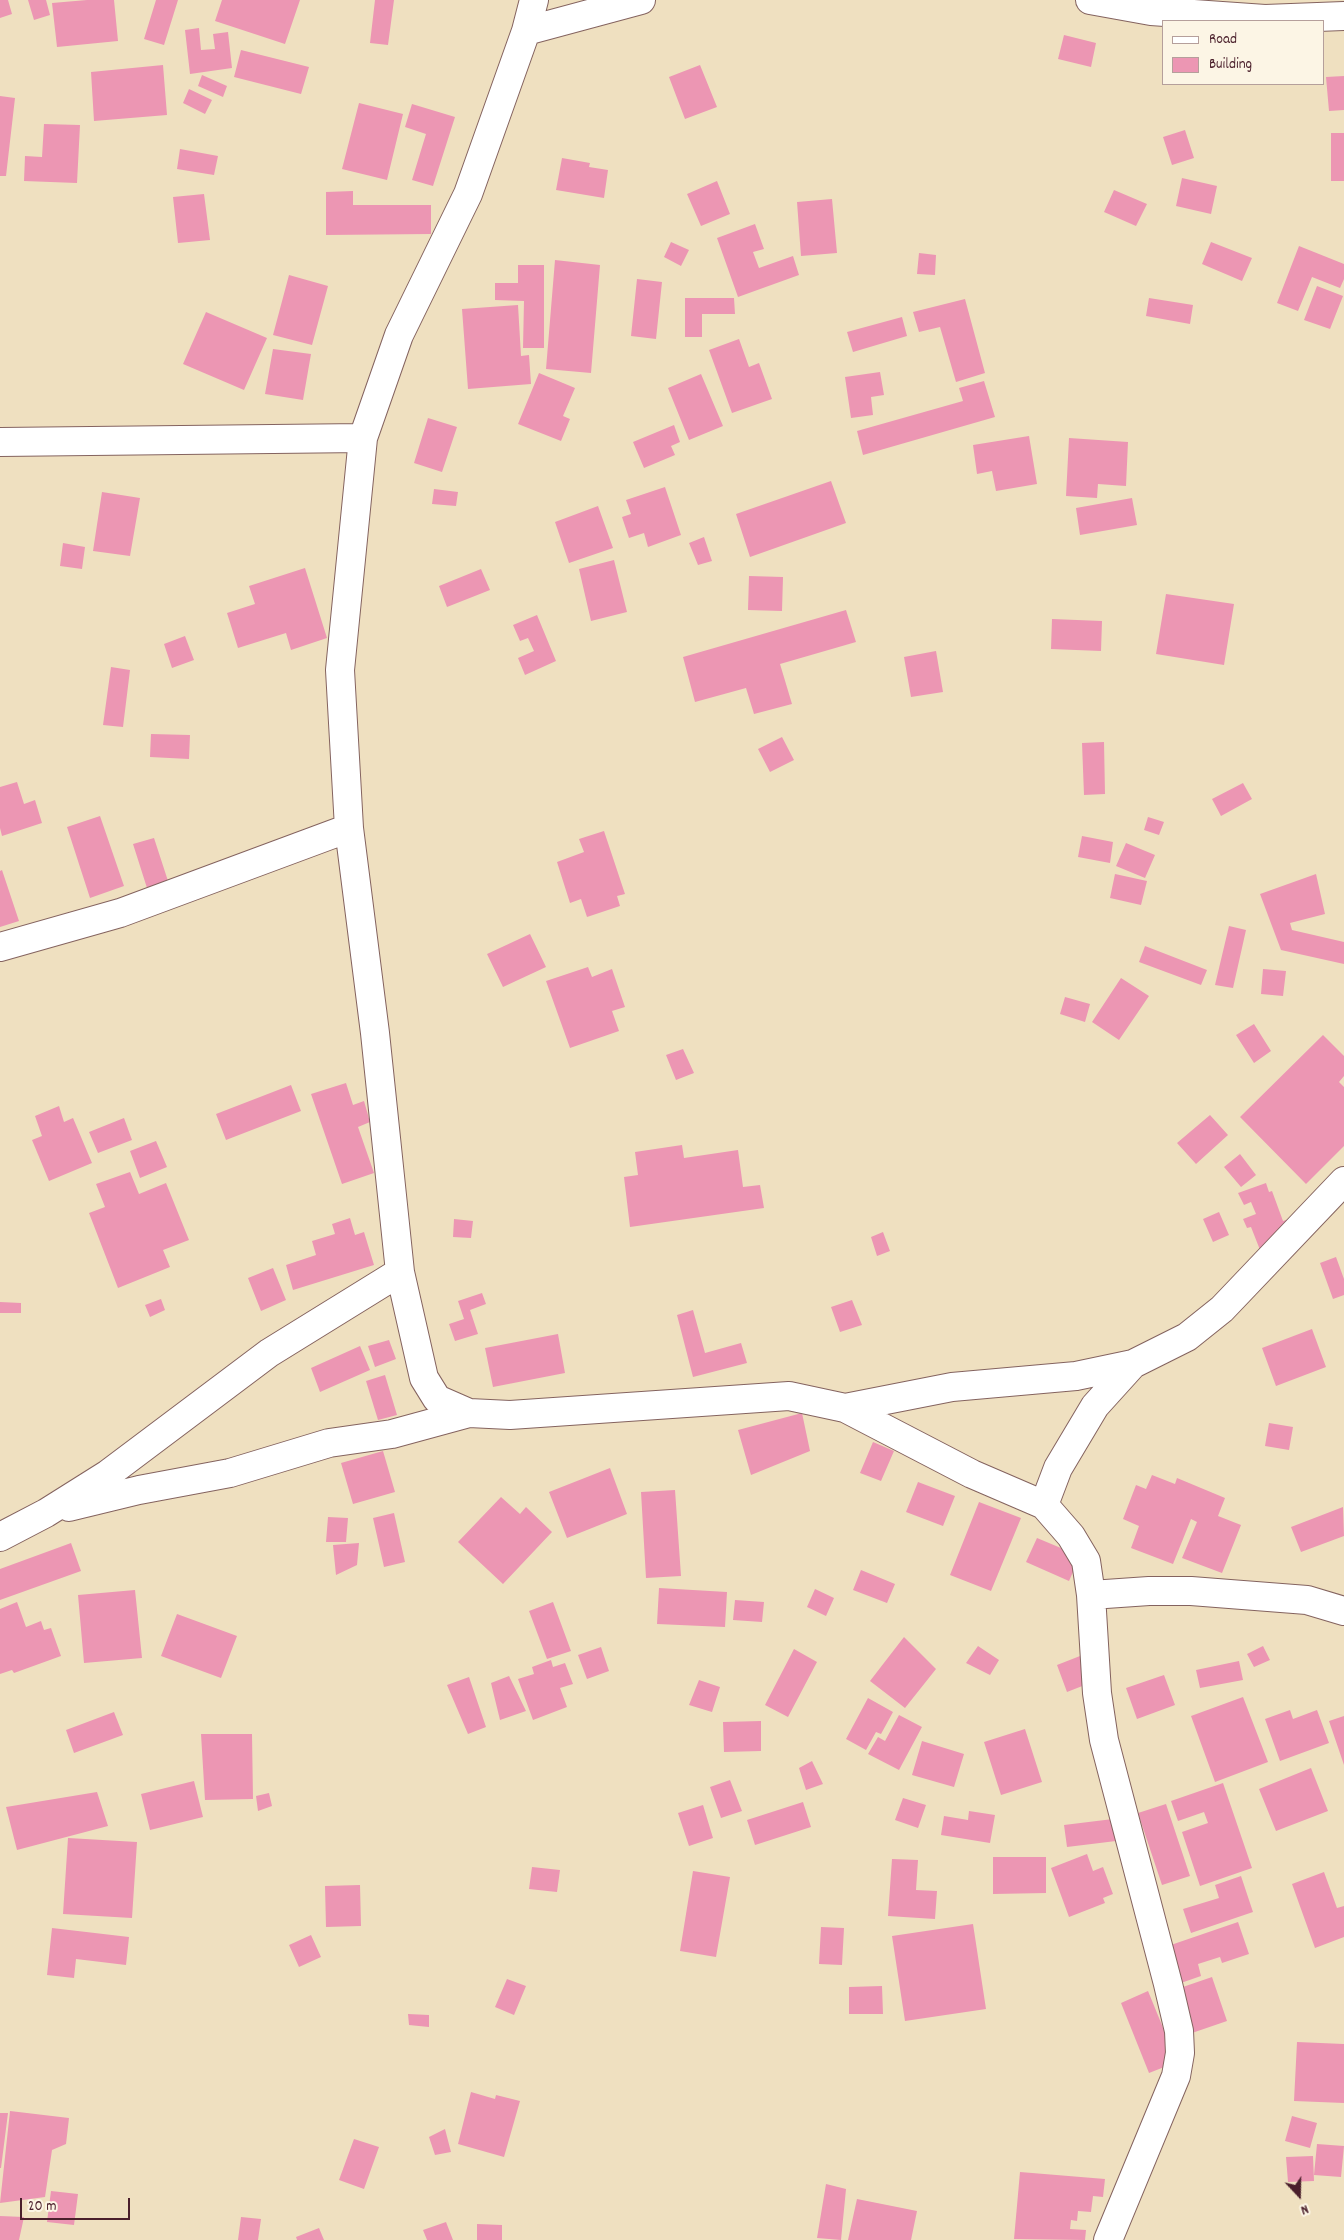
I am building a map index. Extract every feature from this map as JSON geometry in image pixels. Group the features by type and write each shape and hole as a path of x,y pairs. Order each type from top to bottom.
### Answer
{"street":[{"path":"469,1413 437,1399 424,1378 400,1272 375,1033 349,828 340,670 363,438 399,335 468,194 526,31 534,0"},
{"path":"526,31 641,0"},
{"path":"1090,0 1150,10 1265,19 1344,16"},
{"path":"0,442 363,438"},
{"path":"0,947 120,913 349,828"},
{"path":"845,1408 952,1387 1076,1376 1133,1364 1187,1337 1222,1309 1344,1181"},
{"path":"0,1537 46,1513 108,1474 269,1353 400,1272"},
{"path":"1044,1505 1058,1468 1090,1414 1133,1364"},
{"path":"46,1513 139,1490 230,1473 329,1443 392,1434 469,1413 510,1415 789,1396 845,1408 972,1474 1044,1505 1071,1536 1086,1561 1092,1595 1097,1693 1104,1740 1179,2031 1180,2053 1176,2076 1108,2240"},
{"path":"1092,1595 1149,1591 1192,1591 1307,1600 1344,1611"}],"building":[{"path":"0,0 8,0 12,14 0,18"},
{"path":"28,0 46,0 50,15 34,20"},
{"path":"114,0 118,41 57,47 52,3"},
{"path":"156,0 178,0 164,45 144,39"},
{"path":"222,0 300,0 285,44 215,21"},
{"path":"375,0 394,0 388,45 370,43"},
{"path":"199,28 201,50 215,49 213,34 228,32 232,68 190,74 185,30"},
{"path":"1064,35 1096,43 1091,67 1058,59"},
{"path":"241,50 309,67 301,94 234,77"},
{"path":"163,65 167,115 94,121 91,72"},
{"path":"700,65 717,107 685,119 669,77"},
{"path":"202,75 227,86 223,97 198,86"},
{"path":"1344,76 1344,110 1329,111 1326,77"},
{"path":"189,89 212,100 205,114 183,103"},
{"path":"0,96 15,98 6,176 0,176"},
{"path":"359,103 403,114 387,180 342,169"},
{"path":"412,104 455,117 433,186 412,180 426,134 405,127"},
{"path":"44,124 80,125 77,183 24,181 25,156 42,157"},
{"path":"1185,130 1194,158 1172,165 1163,137"},
{"path":"1331,133 1344,133 1344,181 1331,181"},
{"path":"180,149 218,156 214,175 177,169"},
{"path":"562,158 590,163 589,167 608,170 604,198 556,190"},
{"path":"1182,178 1217,186 1211,214 1176,206"},
{"path":"717,181 730,214 701,226 687,194"},
{"path":"1114,190 1147,204 1136,226 1104,212"},
{"path":"353,191 353,205 431,205 431,234 326,235 326,192"},
{"path":"204,194 210,240 178,243 173,197"},
{"path":"832,199 837,253 801,256 797,202"},
{"path":"755,224 764,249 753,252 759,268 793,256 799,275 738,297 717,238"},
{"path":"671,242 689,250 681,266 664,257"},
{"path":"1211,242 1252,258 1242,281 1202,264"},
{"path":"1299,246 1344,264 1344,279 1340,288 1312,277 1298,311 1277,303"},
{"path":"919,253 936,255 935,275 917,274"},
{"path":"555,260 600,265 591,373 546,369"},
{"path":"518,265 544,265 544,348 523,348 524,301 495,300 495,283 518,283"},
{"path":"289,275 328,286 312,345 273,335"},
{"path":"637,279 662,282 656,339 631,336"},
{"path":"1317,286 1343,296 1330,329 1304,320"},
{"path":"685,298 734,298 735,314 702,314 702,337 685,337"},
{"path":"1149,298 1193,305 1190,324 1146,316"},
{"path":"965,299 985,373 956,382 940,327 919,332 913,312"},
{"path":"518,305 521,356 529,355 531,384 468,389 462,309"},
{"path":"206,312 267,338 244,390 183,364"},
{"path":"902,317 907,336 853,352 847,332"},
{"path":"739,339 749,367 759,363 772,399 732,413 709,350"},
{"path":"273,349 311,354 303,400 265,394"},
{"path":"880,372 884,395 871,397 873,415 851,418 845,377"},
{"path":"539,373 575,388 563,416 570,419 561,441 518,424"},
{"path":"701,374 723,426 689,440 668,388"},
{"path":"984,381 995,417 863,455 857,431 963,401 959,388"},
{"path":"428,418 457,427 442,472 414,463"},
{"path":"674,425 680,442 671,446 675,455 644,468 633,442"},
{"path":"1029,436 1037,484 996,491 992,471 977,474 973,445"},
{"path":"1069,438 1128,442 1126,486 1098,484 1097,498 1066,496"},
{"path":"831,481 846,523 750,557 736,514"},
{"path":"665,487 681,535 648,547 644,533 629,538 622,517 631,514 626,500"},
{"path":"434,489 458,492 456,506 432,504"},
{"path":"102,492 140,498 130,556 93,551"},
{"path":"1132,498 1137,525 1080,535 1076,508"},
{"path":"598,506 613,548 569,563 555,522"},
{"path":"704,537 712,561 698,565 689,543"},
{"path":"63,543 85,547 82,569 60,566"},
{"path":"614,560 627,612 591,621 579,569"},
{"path":"305,568 327,638 291,650 286,633 238,648 227,613 255,604 249,586"},
{"path":"481,569 490,590 447,607 439,586"},
{"path":"749,576 783,577 782,611 748,610"},
{"path":"1166,594 1234,604 1224,665 1156,654"},
{"path":"846,610 856,642 780,664 792,704 754,714 746,688 695,702 683,657"},
{"path":"537,615 556,661 525,675 518,658 534,651 528,638 520,641 513,625"},
{"path":"1052,619 1102,621 1101,651 1051,649"},
{"path":"185,636 194,660 172,668 164,644"},
{"path":"936,651 943,692 911,697 904,657"},
{"path":"111,667 130,670 123,727 103,725"},
{"path":"151,734 190,735 189,759 150,757"},
{"path":"782,737 794,760 770,772 758,749"},
{"path":"1104,742 1105,794 1084,795 1082,743"},
{"path":"17,782 24,804 35,800 42,823 2,836 0,828 0,787"},
{"path":"1243,783 1252,799 1221,816 1212,799"},
{"path":"100,816 124,886 90,898 67,827"},
{"path":"1148,817 1164,822 1159,835 1144,830"},
{"path":"604,831 625,894 617,896 620,906 587,917 581,899 570,903 557,862 584,852 579,839"},
{"path":"1082,836 1113,842 1110,863 1078,857"},
{"path":"154,838 168,881 147,888 133,844"},
{"path":"1126,843 1155,855 1145,878 1116,866"},
{"path":"2,870 19,921 0,927 0,871"},
{"path":"1115,874 1147,881 1141,905 1110,898"},
{"path":"1316,874 1325,914 1290,923 1292,930 1344,942 1344,964 1281,950 1260,894"},
{"path":"1229,926 1246,930 1233,988 1215,985"},
{"path":"530,934 546,967 503,987 487,954"},
{"path":"1145,946 1207,970 1201,985 1139,962"},
{"path":"588,967 592,977 612,969 625,1007 612,1011 619,1031 570,1048 546,981"},
{"path":"1263,969 1286,971 1283,996 1261,994"},
{"path":"1121,978 1149,996 1119,1040 1092,1022"},
{"path":"1065,997 1090,1004 1085,1022 1060,1014"},
{"path":"1254,1024 1271,1051 1254,1063 1236,1035"},
{"path":"1323,1035 1344,1056 1344,1076 1339,1082 1344,1087 1344,1146 1306,1184 1240,1117"},
{"path":"683,1049 694,1073 676,1080 666,1055"},
{"path":"346,1083 353,1105 364,1101 370,1122 358,1127 374,1173 342,1184 311,1094"},
{"path":"291,1085 301,1111 226,1140 216,1114"},
{"path":"59,1106 64,1122 73,1118 92,1163 49,1181 32,1140 42,1136 35,1116"},
{"path":"1210,1115 1228,1135 1196,1164 1177,1143"},
{"path":"124,1118 132,1140 98,1153 89,1132"},
{"path":"156,1141 167,1167 140,1178 130,1151"},
{"path":"682,1145 684,1158 738,1150 743,1187 760,1185 764,1208 630,1227 624,1177 638,1175 635,1152"},
{"path":"1240,1154 1256,1175 1241,1187 1224,1167"},
{"path":"130,1172 139,1194 166,1183 189,1240 163,1250 170,1267 118,1288 89,1213 105,1207 96,1184"},
{"path":"1266,1183 1269,1192 1272,1191 1283,1221 1289,1219 1262,1255 1251,1227 1247,1228 1243,1219 1256,1214 1251,1202 1244,1205 1238,1193"},
{"path":"1219,1212 1229,1235 1213,1242 1203,1219"},
{"path":"350,1218 355,1235 364,1232 374,1265 293,1290 286,1265 316,1255 312,1241 335,1234 332,1224"},
{"path":"454,1219 473,1221 471,1238 453,1237"},
{"path":"883,1232 890,1251 877,1256 871,1237"},
{"path":"1336,1257 1344,1279 1344,1295 1333,1299 1320,1263"},
{"path":"273,1268 286,1300 261,1311 248,1278"},
{"path":"482,1293 486,1304 470,1310 478,1334 455,1341 449,1324 464,1319 458,1301"},
{"path":"161,1299 165,1310 150,1317 145,1305"},
{"path":"852,1300 862,1325 840,1332 831,1307"},
{"path":"0,1302 21,1303 21,1313 0,1313"},
{"path":"693,1310 705,1353 741,1343 747,1363 693,1377 677,1315"},
{"path":"1312,1329 1326,1367 1276,1386 1262,1348"},
{"path":"558,1334 565,1373 493,1387 485,1348"},
{"path":"389,1340 396,1359 375,1367 368,1346"},
{"path":"360,1346 370,1370 320,1392 311,1368"},
{"path":"385,1375 397,1415 378,1420 366,1381"},
{"path":"802,1413 810,1451 751,1475 738,1430"},
{"path":"1269,1423 1293,1427 1289,1450 1265,1446"},
{"path":"873,1442 894,1451 881,1481 860,1473"},
{"path":"383,1451 395,1492 353,1504 341,1463"},
{"path":"610,1468 627,1514 567,1538 549,1492"},
{"path":"1152,1475 1175,1484 1177,1478 1225,1498 1218,1516 1241,1525 1222,1573 1182,1558 1197,1522 1191,1519 1173,1564 1131,1548 1139,1526 1123,1519 1136,1485 1146,1489"},
{"path":"918,1482 955,1496 943,1526 906,1512"},
{"path":"675,1490 681,1576 646,1578 641,1492"},
{"path":"501,1497 520,1514 526,1507 552,1532 503,1584 458,1542"},
{"path":"979,1502 1021,1518 991,1591 950,1575"},
{"path":"1343,1507 1344,1536 1301,1552 1291,1527"},
{"path":"394,1513 405,1562 384,1567 373,1518"},
{"path":"328,1517 348,1518 346,1542 326,1542"},
{"path":"1037,1538 1080,1556 1069,1581 1026,1562"},
{"path":"71,1543 81,1571 0,1600 0,1569"},
{"path":"359,1543 357,1565 336,1575 333,1545"},
{"path":"861,1570 895,1584 887,1603 853,1590"},
{"path":"659,1588 727,1592 725,1627 657,1624"},
{"path":"815,1589 834,1598 826,1616 807,1607"},
{"path":"135,1590 142,1658 84,1663 78,1595"},
{"path":"735,1600 764,1602 762,1622 733,1620"},
{"path":"17,1602 26,1627 41,1621 44,1630 51,1628 61,1656 14,1673 12,1670 0,1674 0,1609"},
{"path":"553,1602 571,1651 547,1659 529,1611"},
{"path":"177,1614 237,1636 221,1678 161,1656"},
{"path":"904,1637 936,1669 905,1708 870,1681"},
{"path":"978,1646 999,1660 990,1675 966,1663"},
{"path":"1263,1646 1270,1660 1254,1667 1247,1654"},
{"path":"601,1647 609,1671 587,1679 578,1655"},
{"path":"794,1649 817,1662 788,1717 765,1705"},
{"path":"1080,1656 1090,1683 1067,1692 1057,1665"},
{"path":"551,1660 553,1667 565,1663 573,1684 560,1688 567,1707 533,1720 518,1679 534,1674 532,1667"},
{"path":"1239,1661 1243,1680 1200,1688 1196,1670"},
{"path":"1164,1675 1175,1705 1137,1719 1126,1688"},
{"path":"509,1676 526,1711 500,1720 491,1683"},
{"path":"469,1677 486,1727 468,1734 447,1685"},
{"path":"699,1680 720,1687 712,1712 689,1705"},
{"path":"1243,1697 1268,1762 1215,1782 1191,1716"},
{"path":"868,1698 893,1712 881,1734 876,1732 866,1750 846,1739"},
{"path":"1290,1710 1293,1719 1317,1710 1329,1743 1280,1761 1265,1719"},
{"path":"114,1712 123,1735 74,1753 66,1730"},
{"path":"899,1715 922,1727 899,1770 868,1754 878,1737 885,1741"},
{"path":"1344,1716 1344,1765 1329,1721"},
{"path":"761,1721 761,1751 724,1752 723,1722"},
{"path":"1025,1729 1042,1782 1001,1795 984,1742"},
{"path":"201,1734 252,1734 253,1799 205,1800"},
{"path":"922,1741 964,1754 954,1787 912,1775"},
{"path":"812,1761 823,1784 806,1790 799,1768"},
{"path":"1311,1768 1328,1811 1276,1831 1259,1789"},
{"path":"730,1780 742,1811 721,1818 710,1787"},
{"path":"194,1781 203,1817 150,1830 141,1794"},
{"path":"1223,1783 1252,1868 1200,1886 1182,1832 1208,1823 1204,1812 1178,1821 1171,1801"},
{"path":"97,1792 108,1826 17,1850 6,1807"},
{"path":"269,1793 272,1806 258,1811 256,1796"},
{"path":"903,1798 926,1805 918,1828 895,1820"},
{"path":"803,1802 811,1827 755,1845 747,1820"},
{"path":"1166,1804 1190,1876 1162,1885 1138,1813"},
{"path":"703,1805 713,1838 689,1846 678,1813"},
{"path":"969,1811 995,1815 990,1843 941,1835 944,1816 968,1820"},
{"path":"1113,1819 1116,1841 1067,1847 1064,1825"},
{"path":"68,1838 137,1842 132,1918 63,1914"},
{"path":"1087,1854 1093,1871 1103,1867 1113,1894 1103,1898 1105,1903 1069,1917 1051,1868"},
{"path":"993,1857 1046,1857 1046,1893 993,1894"},
{"path":"892,1859 918,1860 916,1890 937,1891 935,1919 888,1916"},
{"path":"532,1867 560,1870 557,1892 529,1889"},
{"path":"693,1871 730,1877 716,1957 680,1951"},
{"path":"1324,1872 1337,1908 1344,1906 1344,1937 1315,1948 1292,1884"},
{"path":"1241,1876 1253,1912 1191,1933 1183,1909 1219,1898 1215,1885"},
{"path":"360,1885 361,1926 326,1927 325,1886"},
{"path":"1238,1922 1249,1954 1222,1963 1220,1957 1198,1964 1201,1976 1178,1984 1165,1947"},
{"path":"973,1924 986,2009 905,2021 892,1936"},
{"path":"821,1927 844,1928 842,1965 819,1964"},
{"path":"52,1928 129,1937 126,1965 76,1959 74,1978 47,1975"},
{"path":"311,1935 321,1957 299,1967 289,1945"},
{"path":"1212,1977 1227,2021 1192,2033 1177,1989"},
{"path":"507,1979 526,1986 514,2015 495,2007"},
{"path":"882,1986 883,2014 849,2014 849,1987"},
{"path":"1148,1991 1177,2062 1149,2073 1121,2003"},
{"path":"408,2014 429,2015 429,2027 409,2025"},
{"path":"1297,2042 1344,2044 1344,2103 1294,2101"},
{"path":"471,2092 495,2099 496,2095 520,2101 504,2157 458,2144"},
{"path":"10,2111 69,2118 66,2144 52,2150 45,2197 0,2203"},
{"path":"0,2113 8,2113 1,2168 0,2168"},
{"path":"1292,2116 1317,2123 1310,2148 1285,2141"},
{"path":"445,2129 451,2152 435,2155 429,2137"},
{"path":"354,2139 379,2147 364,2189 339,2180"},
{"path":"1317,2144 1344,2146 1341,2177 1314,2175"},
{"path":"1313,2156 1314,2181 1288,2182 1286,2157"},
{"path":"1020,2172 1105,2179 1103,2197 1093,2196 1091,2212 1078,2211 1077,2221 1071,2220 1070,2229 1086,2230 1085,2240 1014,2239"},
{"path":"826,2184 846,2189 841,2240 817,2238"},
{"path":"51,2191 78,2194 74,2225 47,2222"},
{"path":"857,2199 917,2211 911,2240 848,2240"},
{"path":"0,2216 24,2217 19,2240 0,2240"},
{"path":"241,2217 261,2219 258,2240 238,2240"},
{"path":"446,2222 453,2240 427,2240 423,2230"},
{"path":"477,2224 502,2225 502,2240 477,2240"},
{"path":"319,2228 324,2240 297,2240 296,2237"}]}
